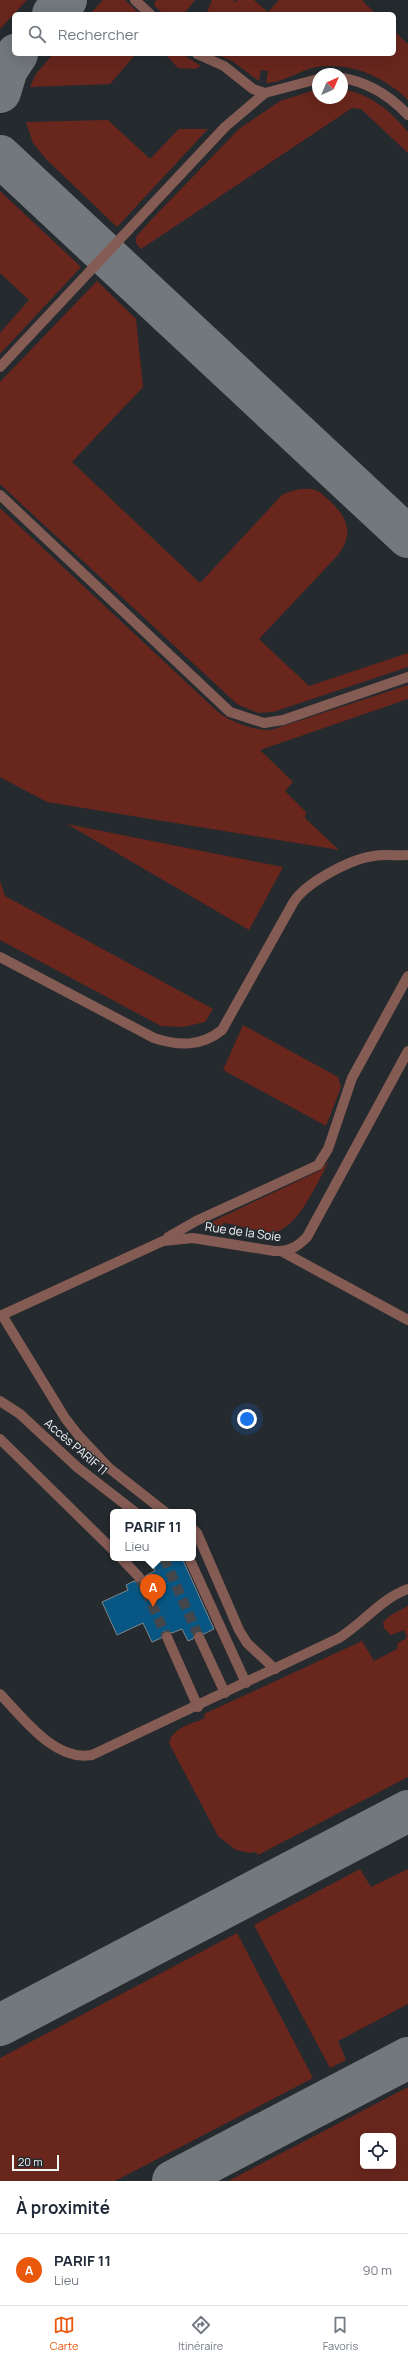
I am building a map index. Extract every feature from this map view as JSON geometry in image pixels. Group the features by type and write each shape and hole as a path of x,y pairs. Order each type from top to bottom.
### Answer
{"street":[{"path":"135,0 148,12"},
{"path":"202,56 224,66 253,89 265,93"},
{"path":"348,79 360,82 378,90 408,115"},
{"path":"0,367 225,127 265,93 312,81"},
{"path":"0,495 230,712 264,723 283,720 408,677"},
{"path":"0,957 154,1038 171,1044 192,1044 212,1038 222,1030 293,903 306,887 350,863 374,856 408,855"},
{"path":"163,1241 196,1221 318,1165 328,1149 352,1078 408,976"},
{"name":"Rue de la Soie","path":"1,1315 163,1241 193,1238 283,1252 296,1247 307,1237 408,1051"},
{"path":"283,1252 408,1320"},
{"path":"1,1315 65,1418 104,1462 123,1480 162,1509"},
{"name":"Accès PARIF 11","path":"0,1401 20,1414 76,1467 131,1509"},
{"path":"0,1439 110,1547"},
{"path":"108,1491 123,1480"},
{"path":"196,1532 239,1630 247,1643 275,1669"},
{"path":"124,1561 139,1577"},
{"path":"190,1561 246,1684"},
{"path":"0,1694 49,1743 62,1752 75,1756 99,1754 339,1638 357,1626 391,1596 408,1589"},
{"path":"167,1637 198,1707"},
{"path":"199,1637 225,1693"}],"shaded area":[{"path":"0,0 27,0 16,12 12,12 12,16 0,29"},
{"path":"103,0 125,0 138,12 92,12"},
{"path":"156,0 195,0 186,12 161,12 154,5"},
{"path":"212,0 233,0 235,2 237,0 254,0 268,12 207,12"},
{"path":"279,0 362,0 374,12 268,12"},
{"path":"396,33 408,44 408,100 387,83 375,77 362,71 335,66 312,68 271,83 266,83 268,71 261,70 259,81 232,61 221,56 396,56"},
{"path":"51,56 134,56 110,84 30,87 36,74"},
{"path":"167,56 185,56 201,66 195,69 178,68"},
{"path":"348,90 362,95 387,110 408,132 408,153 361,109 352,108 141,249 136,243 136,237 151,220 239,129 280,101 312,91 312,104 348,104"},
{"path":"108,120 150,159 179,129 208,129 117,227 45,158 33,143 26,122"},
{"path":"0,191 81,267 0,354 0,333 29,300 0,273"},
{"path":"97,281 136,319 143,387 72,462 200,583 282,495 295,490 304,489 320,492 336,507 345,520 347,526 346,540 338,555 259,639 309,686 408,653 408,667 273,712 258,713 237,704 0,484 0,382"},
{"path":"0,508 218,712 236,723 257,729 271,730 408,685 408,699 260,750 293,782 285,791 306,812 305,818 339,850 47,802 0,777"},
{"path":"67,824 283,867 249,930"},
{"path":"0,881 5,896 213,1009 205,1022 183,1027 161,1026 0,940"},
{"path":"243,1025 338,1077 341,1087 326,1126 223,1070"},
{"path":"329,1161 306,1203 290,1223 281,1230 266,1232 223,1223 222,1230 205,1228 205,1225 319,1171"},
{"path":"408,1606 408,1777 258,1855 256,1852 250,1853 236,1850 218,1836 169,1743 174,1733 205,1718 204,1714 362,1641 374,1661 397,1649 398,1643 407,1638 404,1630 391,1635 384,1628 383,1622 391,1615"},
{"path":"360,1869 371,1887 408,1869 408,2004 338,2041 346,2060 330,2068 254,1925"},
{"path":"237,1933 313,2078 115,2181 0,2181 0,2058"},
{"path":"408,2087 408,2181 228,2181"}],"building":[{"path":"150,1561 183,1561 214,1629 204,1634 200,1631 196,1631 193,1639 188,1641 182,1629 172,1633 164,1631 161,1638 152,1642 143,1623 117,1635 102,1602 128,1590 126,1585 134,1581 138,1583 143,1582 145,1576 155,1571"}],"taxiway":[{"path":"55,12 66,0"},
{"path":"0,92 7,69 16,56"},
{"path":"0,156 408,537"},
{"path":"0,2025 408,1811"},
{"path":"173,2181 408,2058"}],"tunnel":[{"path":"165,1561 199,1637"},
{"path":"139,1577 167,1637"}],"place":[{"name":"PARIF 11","path":"153,1607"}]}
